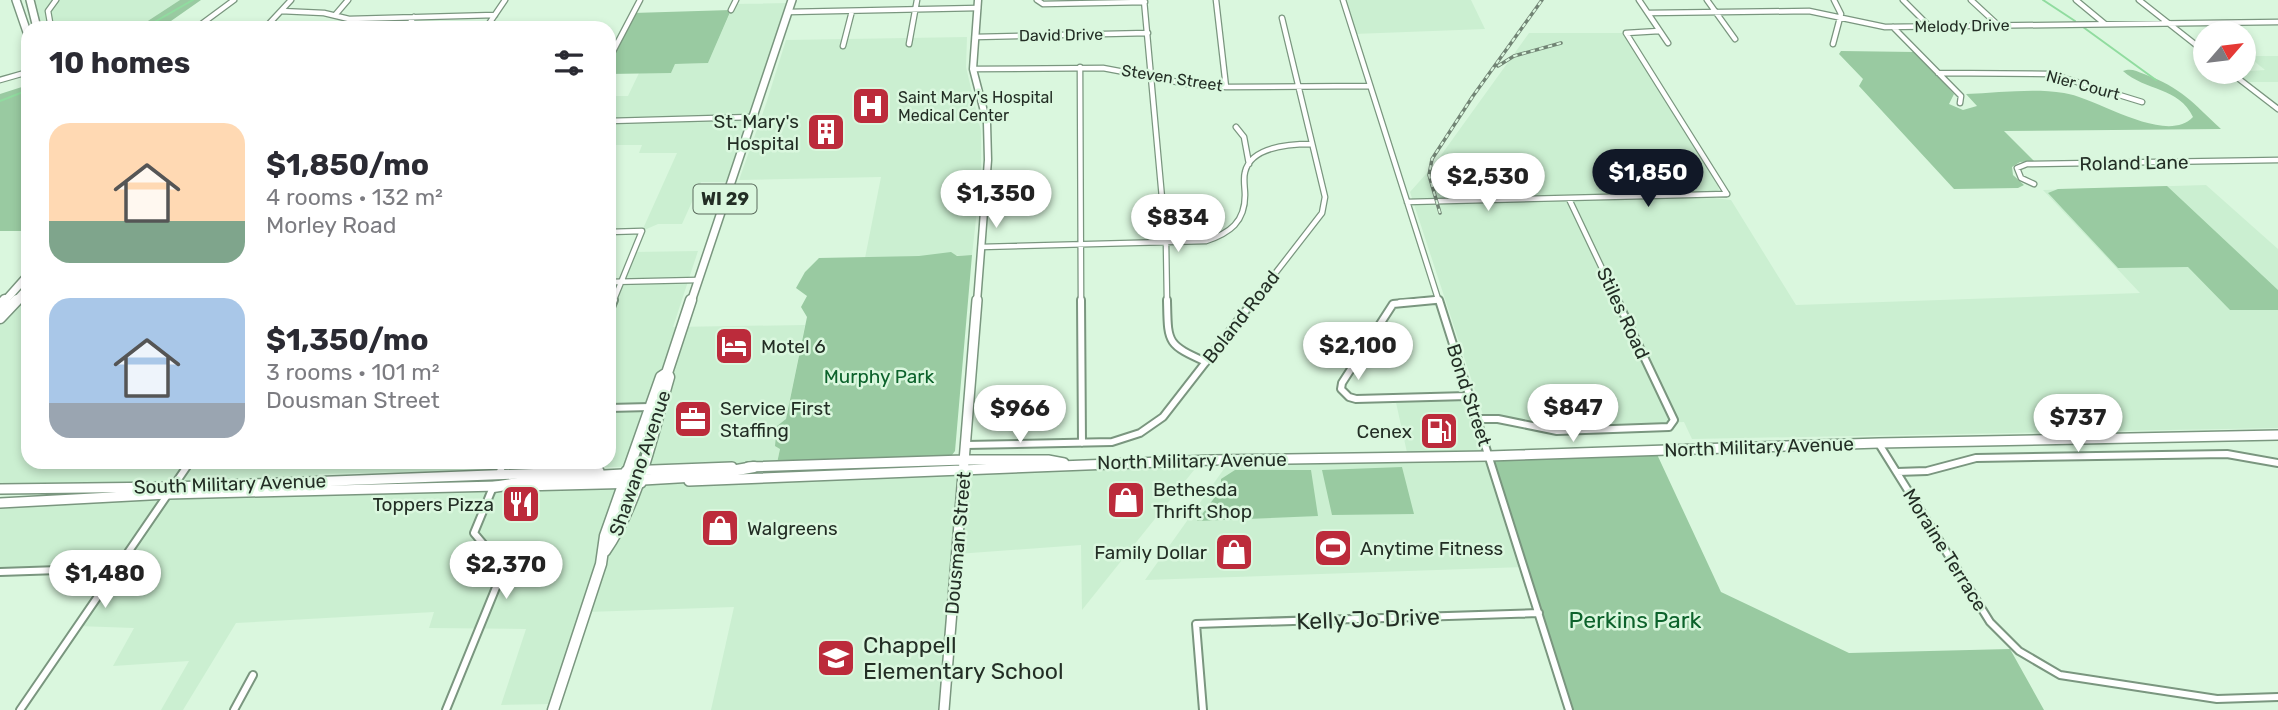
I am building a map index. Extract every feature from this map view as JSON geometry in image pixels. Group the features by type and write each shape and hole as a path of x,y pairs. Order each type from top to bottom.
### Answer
{"main road":[{"path":"16,0 23,21"},
{"path":"30,0 35,21"},
{"name":"Shawano Avenue","path":"553,710 605,551 605,536 626,477 669,377 667,373 792,0"},
{"name":"Dousman Street","path":"944,710 989,138 973,69 978,4"},
{"path":"0,306 21,283"},
{"path":"0,318 21,296"},
{"name":"Shawano Avenue","path":"605,551 618,536 638,478 655,406"},
{"name":"North Military Avenue","path":"754,467 1489,456 1879,443 2277,436"},
{"name":"North Military Avenue","path":"638,478 964,465"},
{"path":"493,487 544,479 703,476 754,467"},
{"name":"South Military Avenue","path":"0,503 170,491 499,474 626,477"},
{"name":"South Military Avenue","path":"0,489 170,491 493,487"}],"street":[{"path":"50,21 48,11 57,0"},
{"path":"206,21 234,0"},
{"path":"272,21 291,0"},
{"path":"336,14 348,0"},
{"path":"491,21 505,0"},
{"path":"616,46 640,0"},
{"path":"731,10 736,0"},
{"path":"909,44 917,0"},
{"path":"1216,0 1226,87"},
{"name":"Bond Street","path":"1343,0 1569,710"},
{"path":"1639,0 1668,43"},
{"path":"1707,0 1735,39"},
{"path":"1833,44 1840,17 1840,9 1834,0"},
{"path":"1903,0 1929,26"},
{"path":"1971,0 1997,25"},
{"path":"2076,0 2105,24"},
{"path":"2139,0 2193,43"},
{"path":"1038,2 1144,1 1166,242 1170,341 1177,349 1206,362"},
{"path":"788,12 915,9 978,4"},
{"name":"Melody Drive","path":"1648,13 1809,10 1877,26 1893,27 2278,22"},
{"path":"281,11 336,14 349,19 495,15"},
{"path":"843,46 852,11"},
{"path":"411,21 414,17"},
{"name":"Boland Road","path":"966,445 1122,440 1150,429 1164,417 1322,213 1325,197 1282,18"},
{"path":"1893,27 1962,97 1960,103"},
{"path":"1407,202 1727,194 1626,33 1659,31"},
{"name":"David Drive","path":"975,37 1148,33"},
{"path":"1080,67 1082,443"},
{"name":"Steven Street","path":"973,69 1117,69 1188,84 1226,87 1370,86"},
{"name":"Nier Court","path":"1938,73 2051,74 2143,102"},
{"path":"0,80 21,74"},
{"path":"2246,84 2278,109"},
{"path":"616,121 752,117"},
{"path":"1236,127 1244,137 1249,164"},
{"path":"981,247 1206,241 1232,230 1245,212 1244,171 1249,164 1267,151 1283,146 1312,144"},
{"name":"Roland Lane","path":"2034,184 2021,178 2017,168 2027,164 2278,160"},
{"name":"Stiles Road","path":"1476,419 1498,419 1557,431 1669,427 1674,420 1569,199"},
{"path":"616,232 642,231 616,294"},
{"path":"616,282 698,280"},
{"path":"1438,300 1403,301 1393,304 1342,383 1341,389 1349,397 1356,399 1468,396"},
{"path":"616,408 655,406"},
{"name":"Moraine Terrace","path":"1879,443 1990,622 2019,651 2060,675 2217,699 2278,697"},
{"path":"1897,472 1927,471 1976,458 2227,454 2278,463"},
{"path":"20,710 185,469"},
{"path":"499,474 501,469"},
{"path":"446,710 499,580 496,559 474,533 493,487"},
{"path":"1,572 118,568"},
{"name":"Kelly Jo Drive","path":"1203,710 1196,624 1539,613"},
{"path":"234,710 253,675"}],"shaded area":[{"path":"30,0 180,0 148,21 35,21"},
{"path":"1343,0 1471,0 1485,29 1354,34"},
{"path":"791,3 730,182 701,182 682,224 658,224 642,231 677,153 639,153 642,145 616,145 616,96 628,96 639,73 671,73 675,64 708,63 734,4"},
{"path":"1529,33 1623,33 1718,186 1719,190 1711,192 1714,198 1731,200 1796,305 2140,293 2043,190 2206,185 2278,249 2278,428 1692,439 1684,422 1555,426 1483,415 1410,192 1434,165"},
{"name":"Saint Mary's Hospital Medical Center","path":"967,37 966,67 981,131 981,174 972,255 865,258 881,177 739,180 786,40"},
{"path":"2256,56 2278,56 2278,82 2256,82 2256,71 2265,70 2256,63"},
{"path":"698,251 673,327 805,325 777,463 616,467 616,295 634,252"},
{"path":"21,295 21,469 527,469 319,474 308,490 1202,460 1082,610 1081,545 957,554 944,710 711,710 734,607 587,612 555,704 501,705 526,629 429,628 434,612 236,623 183,710 161,710 189,661 113,666 134,628 77,626 117,569 0,572 0,503 256,493 0,489 0,315"},
{"path":"1468,396 1524,567 1145,580 1231,459 1408,457 1395,398"}],"green space":[{"path":"180,0 201,0 171,21 148,21"},
{"path":"731,10 708,63 675,64 671,73 616,74 616,46 633,13"},
{"path":"1841,51 1915,52 1954,94 1949,104 1963,110 1977,106 1966,94 2040,91 2077,96 2148,123 2166,126 2181,124 2193,117 2179,100 2123,71 2134,70 2178,91 2221,129 2004,131 2034,161 2020,162 2012,167 2013,175 2024,185 2018,188 1954,189 1859,86 1863,79 1839,54"},
{"path":"21,87 21,231 0,231 0,94"},
{"path":"2167,186 2278,290 2278,310 2230,310 2188,267 2118,268 2048,193 2058,189"},
{"name":"Murphy Park","path":"951,252 957,256 972,255 955,451 952,455 777,463 780,449 775,446 777,426 786,419 807,317 801,307 807,296 796,288 805,272 819,258 919,256"},
{"name":"Perkins Park","path":"1655,450 1721,592 1849,653 2010,649 2044,710 1570,710 1489,456"},
{"path":"1402,467 1414,514 1332,515 1322,470"},
{"path":"1235,470 1311,470 1318,516 1197,521 1221,489 1221,479"}],"waterway":[{"path":"156,21 193,0"},
{"path":"2043,0 2075,21"},
{"path":"2083,27 2156,80"},
{"path":"0,101 21,93"}],"railway":[{"path":"1440,213 1429,175 1432,159 1473,96 1542,0"},
{"path":"1498,66 1514,56 1561,43"}],"place":[{"name":"Saint Mary's Hospital Medical Center","path":"871,106"},
{"name":"St. Mary's Hospital","path":"826,132"},
{"name":"Motel 6","path":"734,346"},
{"name":"Service First Staffing","path":"693,419"},
{"name":"Cenex","path":"1439,431"},
{"name":"Bethesda Thrift Shop","path":"1126,500"},
{"name":"Toppers Pizza","path":"521,504"},
{"name":"Walgreens","path":"720,528"},
{"name":"Anytime Fitness","path":"1333,548"},
{"name":"Family Dollar","path":"1234,552"},
{"name":"Chappell Elementary School","path":"836,658"}]}
